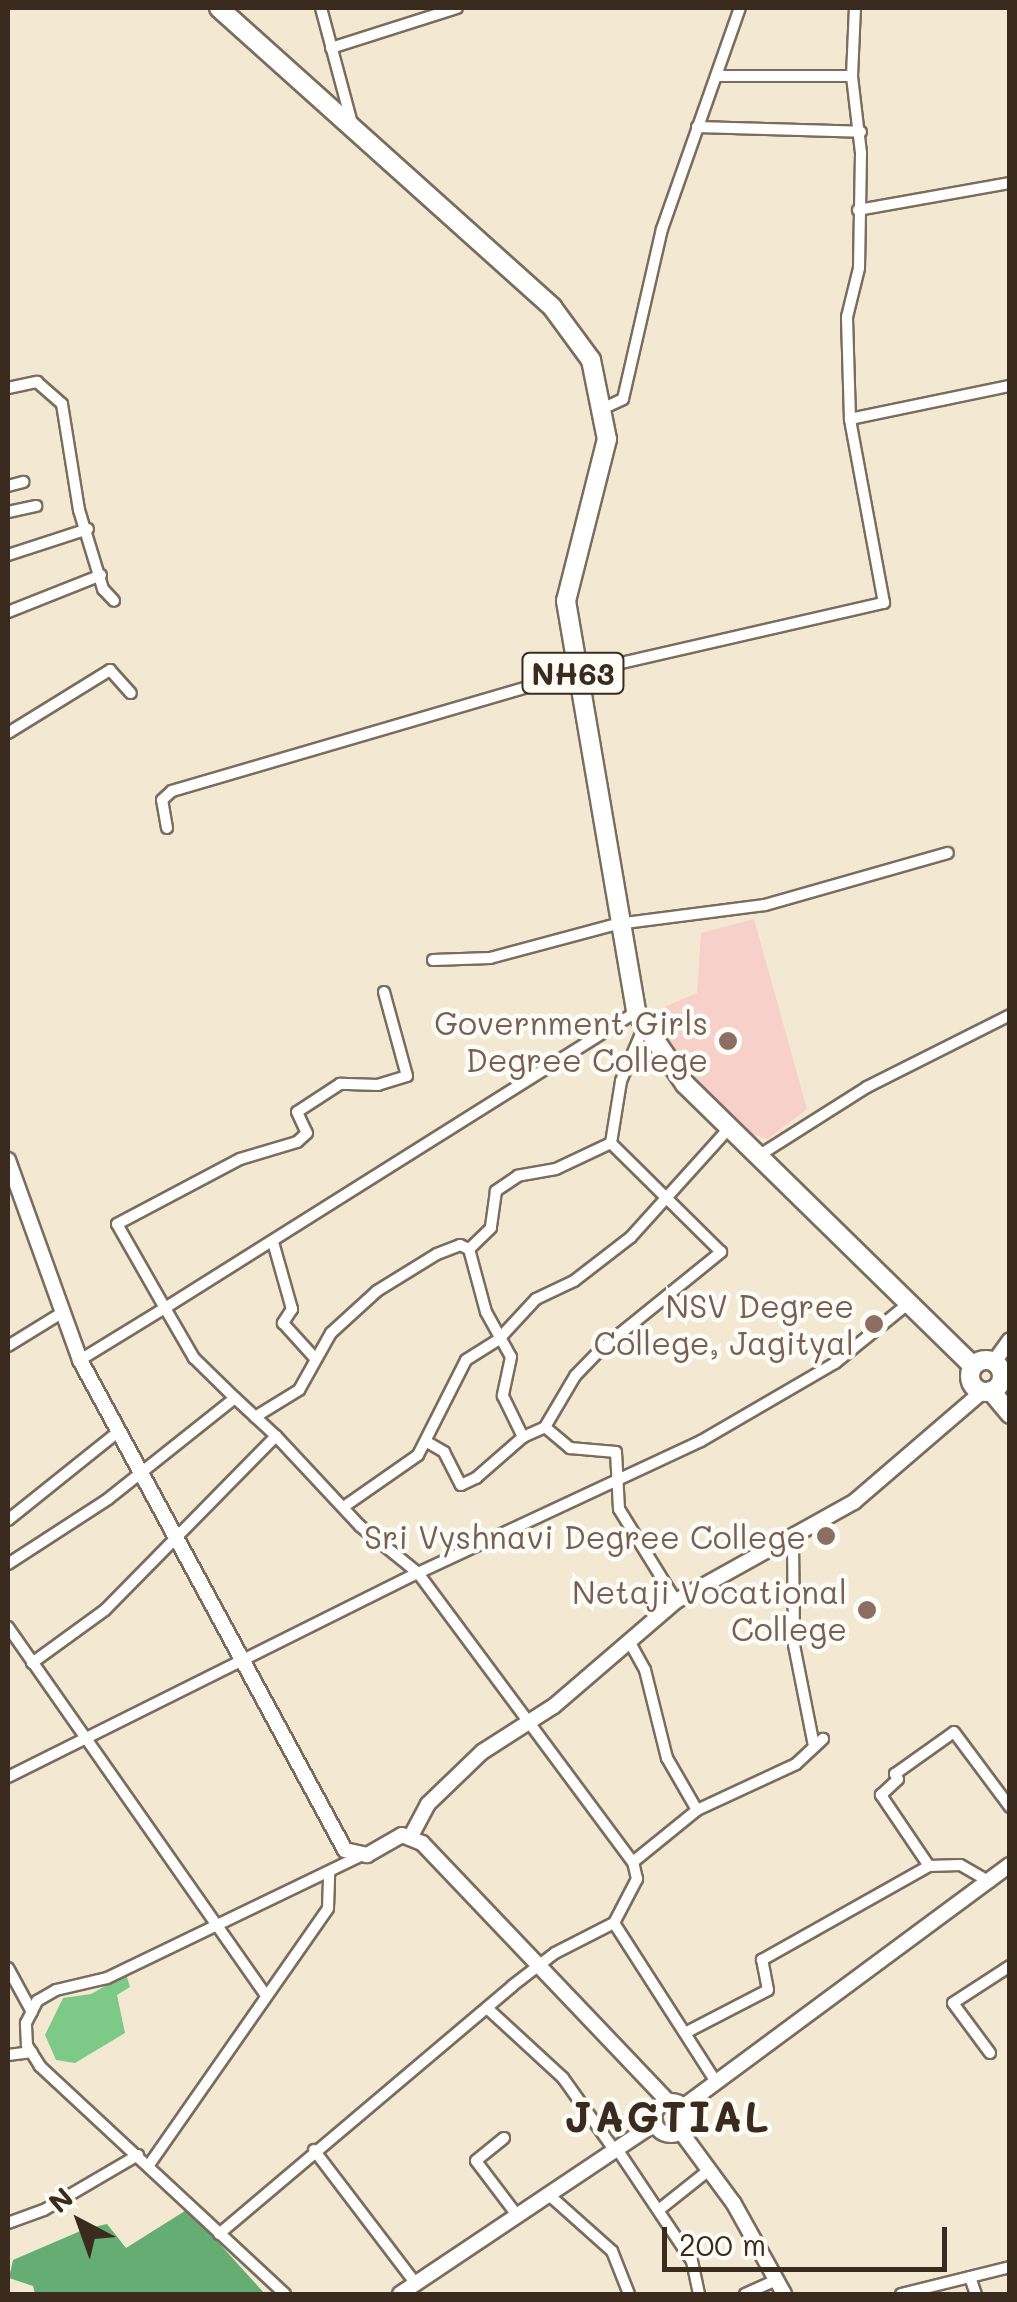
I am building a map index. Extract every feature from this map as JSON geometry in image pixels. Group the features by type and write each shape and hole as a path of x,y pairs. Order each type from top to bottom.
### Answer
{"highway":[{"name":"NH63","path":"219,8 567,323 591,360 604,408 605,452 567,588 573,674 617,924 640,1020 730,1128 973,1366 970,1381 996,1387"},
{"name":"NH63","path":"994,1362 996,1387 1010,1414"},
{"path":"973,1366 994,1362"}],"main road":[{"path":"8,1160 60,1314 80,1360 180,1538 344,1850 358,1857 411,1836 428,1804 482,1752 531,1724 676,1600 794,1541 889,1476 996,1387"},
{"path":"994,1362 1010,1340"},
{"path":"411,1836 668,2100 684,2106 688,2117 680,2132"},
{"path":"684,2106 1010,1864"},
{"path":"400,2294 654,2123 658,2106 668,2100"},
{"path":"654,2123 665,2134 680,2132"},
{"path":"680,2132 708,2170 784,2294"}],"street":[{"path":"321,8 356,134"},
{"path":"331,48 456,8"},
{"path":"604,408 623,399 662,229 740,8"},
{"path":"167,828 162,800 172,791 573,674 884,603 850,419 847,317 859,268 861,132 852,76 855,8"},
{"path":"717,76 852,76"},
{"path":"696,127 861,132"},
{"path":"858,210 1010,183"},
{"path":"8,388 38,382 62,404 78,510 114,601"},
{"path":"850,419 1010,386"},
{"path":"8,486 23,482"},
{"path":"8,512 36,506"},
{"path":"8,554 88,530"},
{"path":"8,612 101,575"},
{"path":"8,733 110,670 120,673 131,693"},
{"path":"433,960 490,958 617,924 765,905 948,853"},
{"path":"218,2234 536,1968 614,1923 634,1890 634,1862 418,1574 194,1358 116,1224 240,1159 297,1142 307,1133 297,1112 340,1084 378,1085 407,1076 384,992"},
{"path":"758,1156 867,1087 1010,1015"},
{"path":"611,1143 620,1081 640,1020"},
{"path":"80,1360 640,1020"},
{"path":"345,1506 418,1455 466,1360 498,1340 536,1299 574,1282 668,1199 730,1128"},
{"path":"426,1442 444,1452 461,1485 523,1438 546,1427 575,1376 600,1350 722,1252 611,1143"},
{"path":"469,1248 491,1228 496,1191 518,1176 556,1169 611,1143"},
{"path":"273,1242 292,1309 283,1324 314,1356"},
{"path":"255,1417 310,1378 314,1356 377,1291 438,1254 460,1245 469,1248"},
{"path":"469,1248 498,1340 511,1357 504,1396 523,1438"},
{"path":"8,1777 616,1476 702,1441 835,1363 910,1303"},
{"path":"8,1346 60,1314"},
{"path":"8,1564 142,1474 236,1398"},
{"path":"546,1427 570,1448 616,1452 619,1510 676,1600"},
{"path":"8,1520 118,1432"},
{"path":"32,1664 73,1638 180,1538 276,1436"},
{"path":"634,1862 696,1810 796,1764 819,1742 794,1645 794,1541"},
{"path":"8,1627 266,1996"},
{"path":"629,1641 646,1670 667,1758 696,1810"},
{"path":"929,1866 881,1795 898,1779 895,1774 954,1732 1010,1807"},
{"path":"286,2294 218,2234 32,2052 26,2022 56,1990 107,1978 358,1857"},
{"path":"685,2033 768,1990 762,1960 929,1866 960,1865 990,1882"},
{"path":"149,2164 328,1908 330,1872"},
{"path":"614,1923 716,2082"},
{"path":"990,2053 953,2004 1010,1966"},
{"path":"8,1968 32,2012"},
{"path":"486,2008 563,2078 660,2209 692,2262 699,2294"},
{"path":"8,2056 32,2052"},
{"path":"504,2138 476,2161 517,2215"},
{"path":"314,2150 416,2284"},
{"path":"8,2222 44,2210 138,2155"},
{"path":"660,2209 708,2170"},
{"path":"548,2194 612,2251 629,2294"},
{"path":"902,2294 1010,2267"},
{"path":"970,2277 976,2294"},
{"path":"744,2294 776,2280"}],"shaded area":[{"name":"Government Girls Degree College","path":"754,919 807,1109 768,1139 754,1135 684,1069 648,1014 697,993 701,933"}],"green space":[{"path":"126,1974 130,1987 117,1995 125,2033 75,2063 56,2060 45,2035 63,1998 91,1994"},
{"path":"188,2209 265,2294 35,2294 33,2286 9,2278 13,2260 85,2229 107,2224 126,2248"}],"place":[{"name":"Government Girls Degree College","path":"728,1041"},
{"name":"NSV Degree College, Jagityal","path":"874,1324"},
{"name":"Sri Vyshnavi Degree College","path":"826,1536"},
{"name":"Netaji Vocational College","path":"867,1610"}],"district":[{"name":"JAGTIAL","path":"668,2116"}]}
